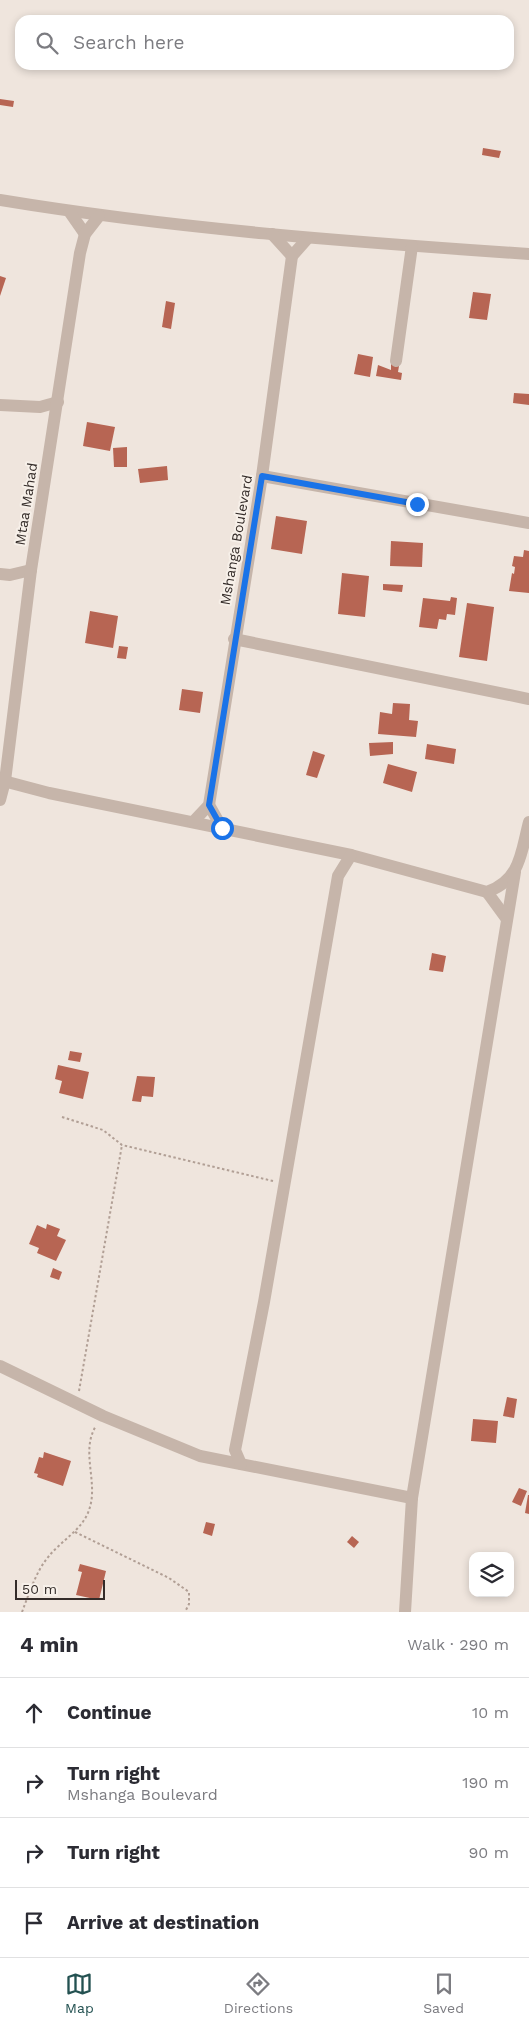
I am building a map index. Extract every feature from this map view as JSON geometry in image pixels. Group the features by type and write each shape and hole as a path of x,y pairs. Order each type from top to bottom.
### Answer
{"street":[{"path":"0,200 99,216 307,239 529,254"},
{"path":"68,211 85,234"},
{"name":"Mtaa Mahad","path":"0,800 31,570 80,253 85,234 99,216"},
{"path":"272,234 292,256 307,239"},
{"path":"396,361 412,246"},
{"name":"Mshanga Boulevard","path":"209,805 234,639 262,476 292,256"},
{"path":"0,404 40,407 58,402"},
{"path":"262,476 529,523"},
{"path":"0,574 10,575 31,570"},
{"path":"234,639 529,700"},
{"path":"2,781 49,793 351,855 487,892 506,918"},
{"path":"193,822 209,805 222,828"},
{"path":"405,1612 412,1498 506,918 529,822"},
{"path":"241,1464 236,1450 237,1440 264,1302 338,876 351,855"},
{"path":"487,892 505,883 516,872"},
{"path":"0,1366 103,1416 200,1456 412,1498"}],"path":[{"path":"62,1117 103,1130 122,1145 283,1184"},
{"path":"77,1403 122,1145"},
{"path":"22,1612 36,1577 48,1557 74,1532 88,1513 92,1502 89,1445 93,1431 103,1416"},
{"path":"74,1532 169,1578 189,1592 189,1604 185,1612"}],"building":[{"path":"0,99 14,101 13,107 0,105"},
{"path":"483,148 501,151 499,158 482,155"},
{"path":"0,276 6,278 0,296"},
{"path":"473,292 491,294 487,320 469,318"},
{"path":"166,301 175,303 171,329 162,327"},
{"path":"358,354 373,357 370,377 354,374"},
{"path":"391,364 399,366 398,372 402,373 401,380 376,376 378,365 391,370"},
{"path":"514,393 529,394 529,405 513,403"},
{"path":"87,422 115,427 110,451 83,446"},
{"path":"127,447 127,467 114,467 113,448"},
{"path":"167,466 168,480 140,483 138,469"},
{"path":"276,516 307,521 302,554 271,549"},
{"path":"391,541 423,543 422,567 390,566"},
{"path":"524,550 529,551 529,593 509,591 515,567 512,566 514,556 523,557"},
{"path":"342,573 369,576 365,617 338,614"},
{"path":"383,584 403,585 402,592 383,590"},
{"path":"451,597 457,598 455,615 447,614 446,620 439,619 437,629 419,627 423,598 450,601"},
{"path":"467,603 494,607 487,661 459,657"},
{"path":"90,611 118,616 113,648 85,643"},
{"path":"119,646 128,647 126,659 117,658"},
{"path":"182,689 203,692 200,713 179,710"},
{"path":"393,703 410,704 409,720 418,721 416,737 378,734 380,712 392,714"},
{"path":"393,742 393,754 370,756 369,743"},
{"path":"427,744 456,749 454,764 425,759"},
{"path":"313,751 325,755 317,778 306,775"},
{"path":"388,764 417,772 412,792 383,783"},
{"path":"432,953 446,956 443,972 429,970"},
{"path":"70,1051 82,1053 80,1062 68,1060"},
{"path":"58,1065 89,1072 83,1099 59,1093 62,1081 55,1079"},
{"path":"137,1076 155,1077 153,1097 142,1096 141,1102 132,1101"},
{"path":"47,1224 60,1229 57,1236 66,1240 56,1261 37,1253 39,1248 29,1244 37,1225 46,1229"},
{"path":"53,1268 62,1272 59,1280 50,1277"},
{"path":"507,1397 517,1399 514,1418 503,1416"},
{"path":"473,1419 498,1421 496,1443 471,1441"},
{"path":"44,1452 71,1461 63,1486 37,1477 38,1474 34,1473 39,1457 43,1458"},
{"path":"519,1488 527,1491 521,1506 512,1502"},
{"path":"529,1495 529,1514 525,1513"},
{"path":"206,1522 215,1524 212,1536 203,1533"},
{"path":"352,1536 359,1542 354,1548 347,1542"},
{"path":"80,1564 106,1571 99,1600 76,1595 82,1572 78,1571"}],"route":[{"path":"222,828 209,805 218,756 234,639 262,476 417,504"}]}
